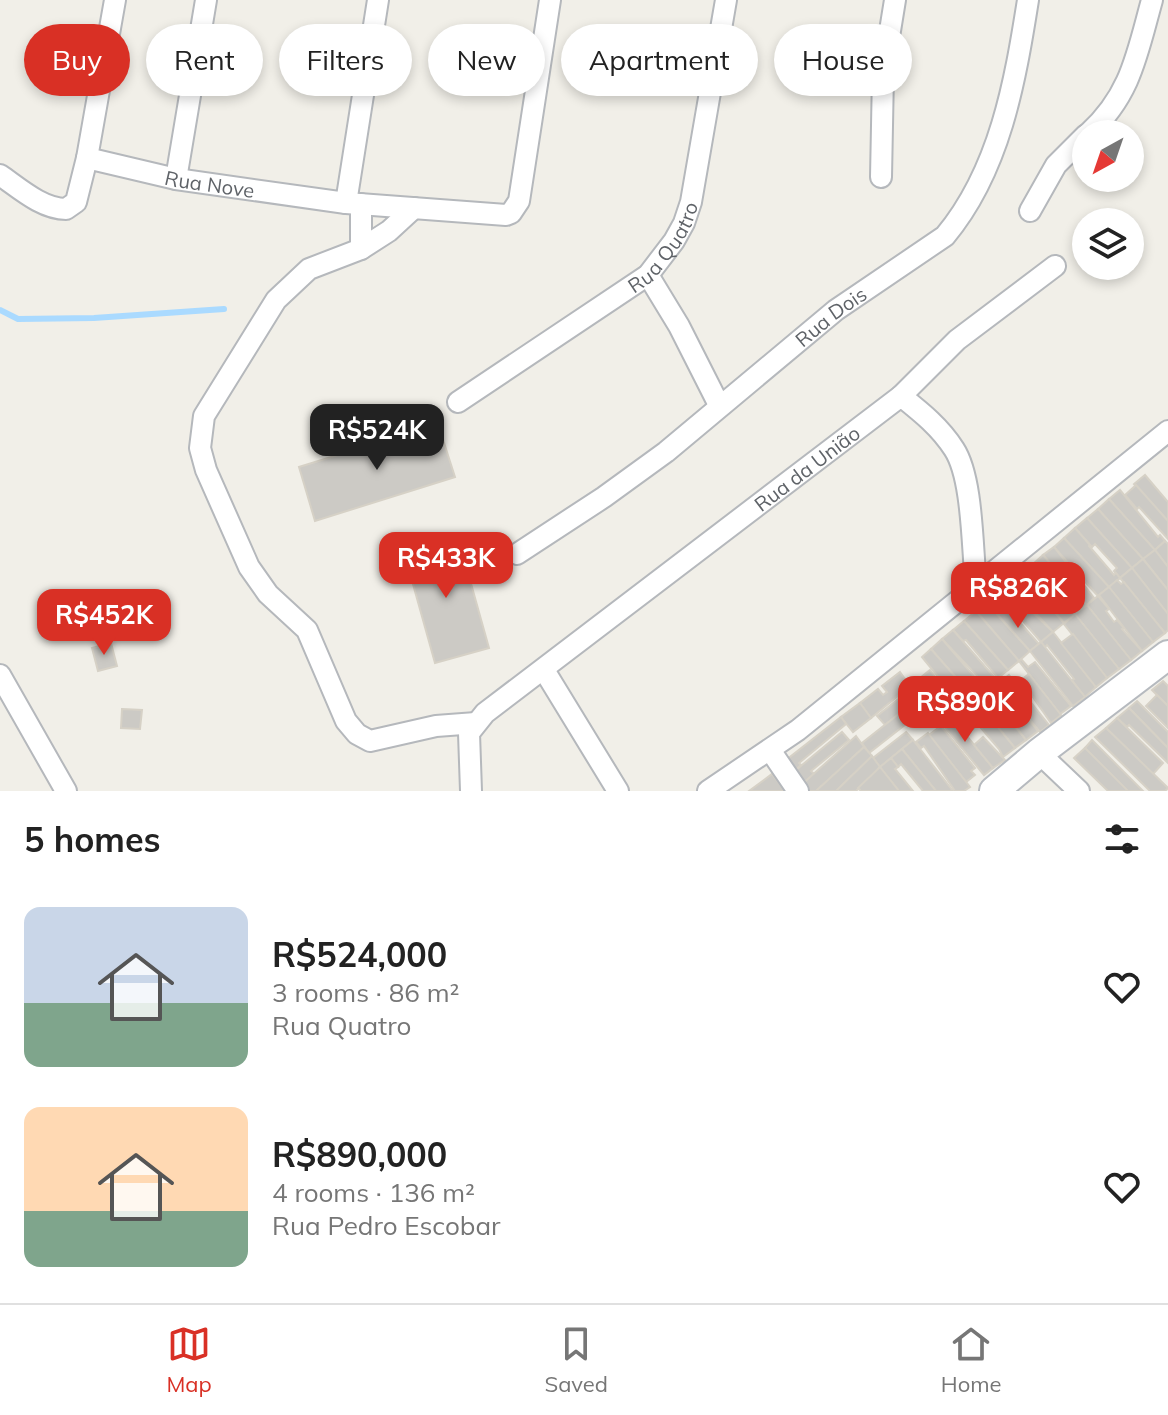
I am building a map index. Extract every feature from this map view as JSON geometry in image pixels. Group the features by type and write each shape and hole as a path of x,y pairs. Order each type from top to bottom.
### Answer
{"main road":[{"path":"994,791 1168,655"}],"street":[{"path":"0,175 31,197 51,206 66,209 76,202 87,158 115,0"},
{"path":"176,179 206,0"},
{"path":"361,249 354,203 378,0"},
{"name":"Rua Nove","path":"87,158 176,179 354,203 496,215 511,213 519,201 550,0"},
{"name":"Rua Quatro","path":"458,402 648,275 674,241 691,202 726,0"},
{"path":"881,177 883,74 895,0"},
{"name":"Rua Dois","path":"517,554 641,470 836,310 933,246 958,220 977,187 1007,112 1028,0"},
{"path":"1104,120 1120,97 1135,63 1152,0"},
{"path":"1030,211 1056,165 1072,150"},
{"path":"414,208 389,231 361,249 309,269 276,300 204,416 200,448 206,470 249,567 268,594 307,630 346,721 357,734 370,741 436,726 476,723"},
{"name":"Rua da União","path":"476,723 901,396 957,340 1055,266"},
{"path":"648,275 679,326 719,405"},
{"path":"901,396 939,429 955,450 965,471 976,584"},
{"path":"708,791 798,730 1168,431"},
{"path":"544,670 618,791"},
{"path":"0,675 66,791"},
{"path":"471,791 468,745 469,733 476,723"},
{"path":"770,750 798,791"},
{"path":"1039,753 1079,791"}],"building":[{"path":"438,424 455,477 315,521 299,467"},
{"path":"1145,475 1168,502 1168,521 1134,484"},
{"path":"1136,485 1168,521 1168,539 1125,495"},
{"path":"1120,490 1158,537 1160,535 1165,541 1155,550 1109,499"},
{"path":"1109,499 1155,550 1143,559 1098,509"},
{"path":"1098,509 1143,559 1132,568 1087,518"},
{"path":"1087,518 1132,568 1120,578 1114,571 1117,568 1075,528"},
{"path":"1075,528 1114,575 1116,573 1120,578 1109,587 1064,538"},
{"path":"458,537 489,648 435,663 404,552"},
{"path":"1064,538 1109,587 1098,596 1054,547"},
{"path":"1165,541 1168,544 1168,567 1155,550"},
{"path":"1054,547 1094,598 1087,605 1043,555"},
{"path":"1155,550 1168,567 1168,590 1143,559"},
{"path":"1043,555 1087,605 1075,614 1032,565"},
{"path":"1143,559 1168,590 1168,614 1132,568"},
{"path":"1132,568 1168,614 1168,630 1165,633 1120,578"},
{"path":"1021,574 1064,623 1053,632 1009,584"},
{"path":"1040,574 1075,614 1064,623 1031,582"},
{"path":"1117,580 1121,584 1124,582 1165,633 1153,642 1109,587"},
{"path":"1009,584 1024,604 1053,632 1041,642 998,592"},
{"path":"1109,587 1153,642 1142,651 1099,595"},
{"path":"1098,596 1109,609 1106,611 1114,622 1117,620 1142,651 1131,660 1087,605"},
{"path":"986,602 1030,651 1019,661 976,611"},
{"path":"1087,605 1131,660 1119,669 1075,614"},
{"path":"1007,608 1039,644 1030,651 998,615"},
{"path":"976,611 1019,661 1008,670 964,621"},
{"path":"1075,614 1119,669 1107,678 1064,624"},
{"path":"964,621 1008,670 998,678 966,640 963,641 953,630"},
{"path":"953,630 996,679 985,689 980,683 982,681 942,639"},
{"path":"1053,632 1096,687 1085,697 1047,645 1045,647 1041,642"},
{"path":"1073,634 1107,678 1096,687 1061,643"},
{"path":"942,639 985,689 974,698 931,649"},
{"path":"1041,642 1085,697 1073,706 1030,651"},
{"path":"111,643 117,666 98,671 92,648"},
{"path":"931,649 974,698 963,707 922,657"},
{"path":"1021,659 1028,667 1035,662 1071,706 1060,714 1019,661"},
{"path":"930,670 953,700 955,698 963,707 951,717 919,679"},
{"path":"900,672 910,686 871,718 860,703 878,689 883,695 887,692 882,686"},
{"path":"1029,674 1061,715 1051,723 1021,680"},
{"path":"1009,675 1049,725 1040,732 999,683"},
{"path":"996,679 1038,731 1026,740 1004,712 1007,710 985,689"},
{"path":"1163,681 1168,686 1168,706 1152,690"},
{"path":"985,689 1026,740 1015,748 974,698"},
{"path":"1157,695 1168,706 1168,728 1146,706"},
{"path":"901,697 908,707 885,725 877,716"},
{"path":"919,698 928,709 869,753 862,743"},
{"path":"974,698 1015,748 1003,757 963,707"},
{"path":"1137,701 1168,732 1168,748 1129,708"},
{"path":"860,703 871,718 853,732 841,717"},
{"path":"963,707 972,718 968,721 974,728 966,735 951,717"},
{"path":"1129,708 1168,748 1168,763 1129,725 1127,727 1117,718"},
{"path":"122,709 142,710 140,729 121,728"},
{"path":"948,713 993,768 984,775 937,721"},
{"path":"841,717 846,724 799,763 801,765 790,775 781,764"},
{"path":"1117,718 1163,763 1153,774 1106,728"},
{"path":"941,726 975,768 971,771 975,775 966,782 929,735"},
{"path":"1106,728 1168,788 1165,791 1150,791 1095,737"},
{"path":"842,732 849,740 811,771 814,774 799,787 790,775"},
{"path":"906,732 913,740 880,767 873,758"},
{"path":"928,733 970,787 955,791 924,746 921,748 916,742"},
{"path":"856,736 864,747 816,791 802,791 799,787"},
{"path":"983,737 1005,760 993,768 974,745"},
{"path":"913,740 953,791 936,791 902,749"},
{"path":"1092,740 1143,791 1128,791 1085,748"},
{"path":"864,747 872,756 836,791 816,791"},
{"path":"1085,748 1128,791 1108,791 1074,758"},
{"path":"902,749 936,791 923,791 901,764 898,767 891,758"},
{"path":"872,756 880,767 856,791 836,791"},
{"path":"891,758 898,767 895,769 913,791 899,791 880,767"},
{"path":"880,767 899,791 861,791 858,788"},
{"path":"772,774 785,791 749,791"}],"waterway":[{"path":"0,310 18,319 94,318 224,309"}]}
